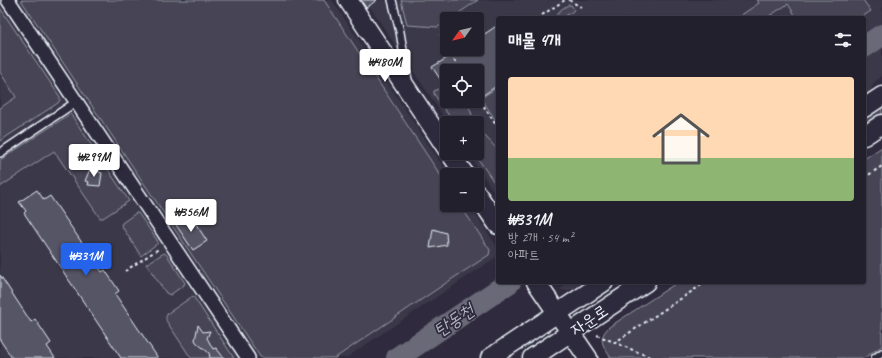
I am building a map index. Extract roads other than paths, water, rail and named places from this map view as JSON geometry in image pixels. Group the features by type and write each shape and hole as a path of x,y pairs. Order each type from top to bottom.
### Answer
{"street":[{"path":"8,0 248,358"},
{"path":"348,0 440,138"},
{"path":"866,107 882,96"},
{"path":"866,135 882,124"},
{"path":"484,204 496,222"},
{"name":"자운로","path":"490,358 601,284"},
{"name":"자운로","path":"532,358 643,284"},
{"path":"540,288 588,358"}],"lane":[{"path":"392,0 400,32 411,94"},
{"path":"0,153 76,102"},
{"path":"875,358 882,353"}],"waterway":[{"name":"탄동천","path":"866,46 882,35"},
{"name":"탄동천","path":"397,358 507,284"}]}
